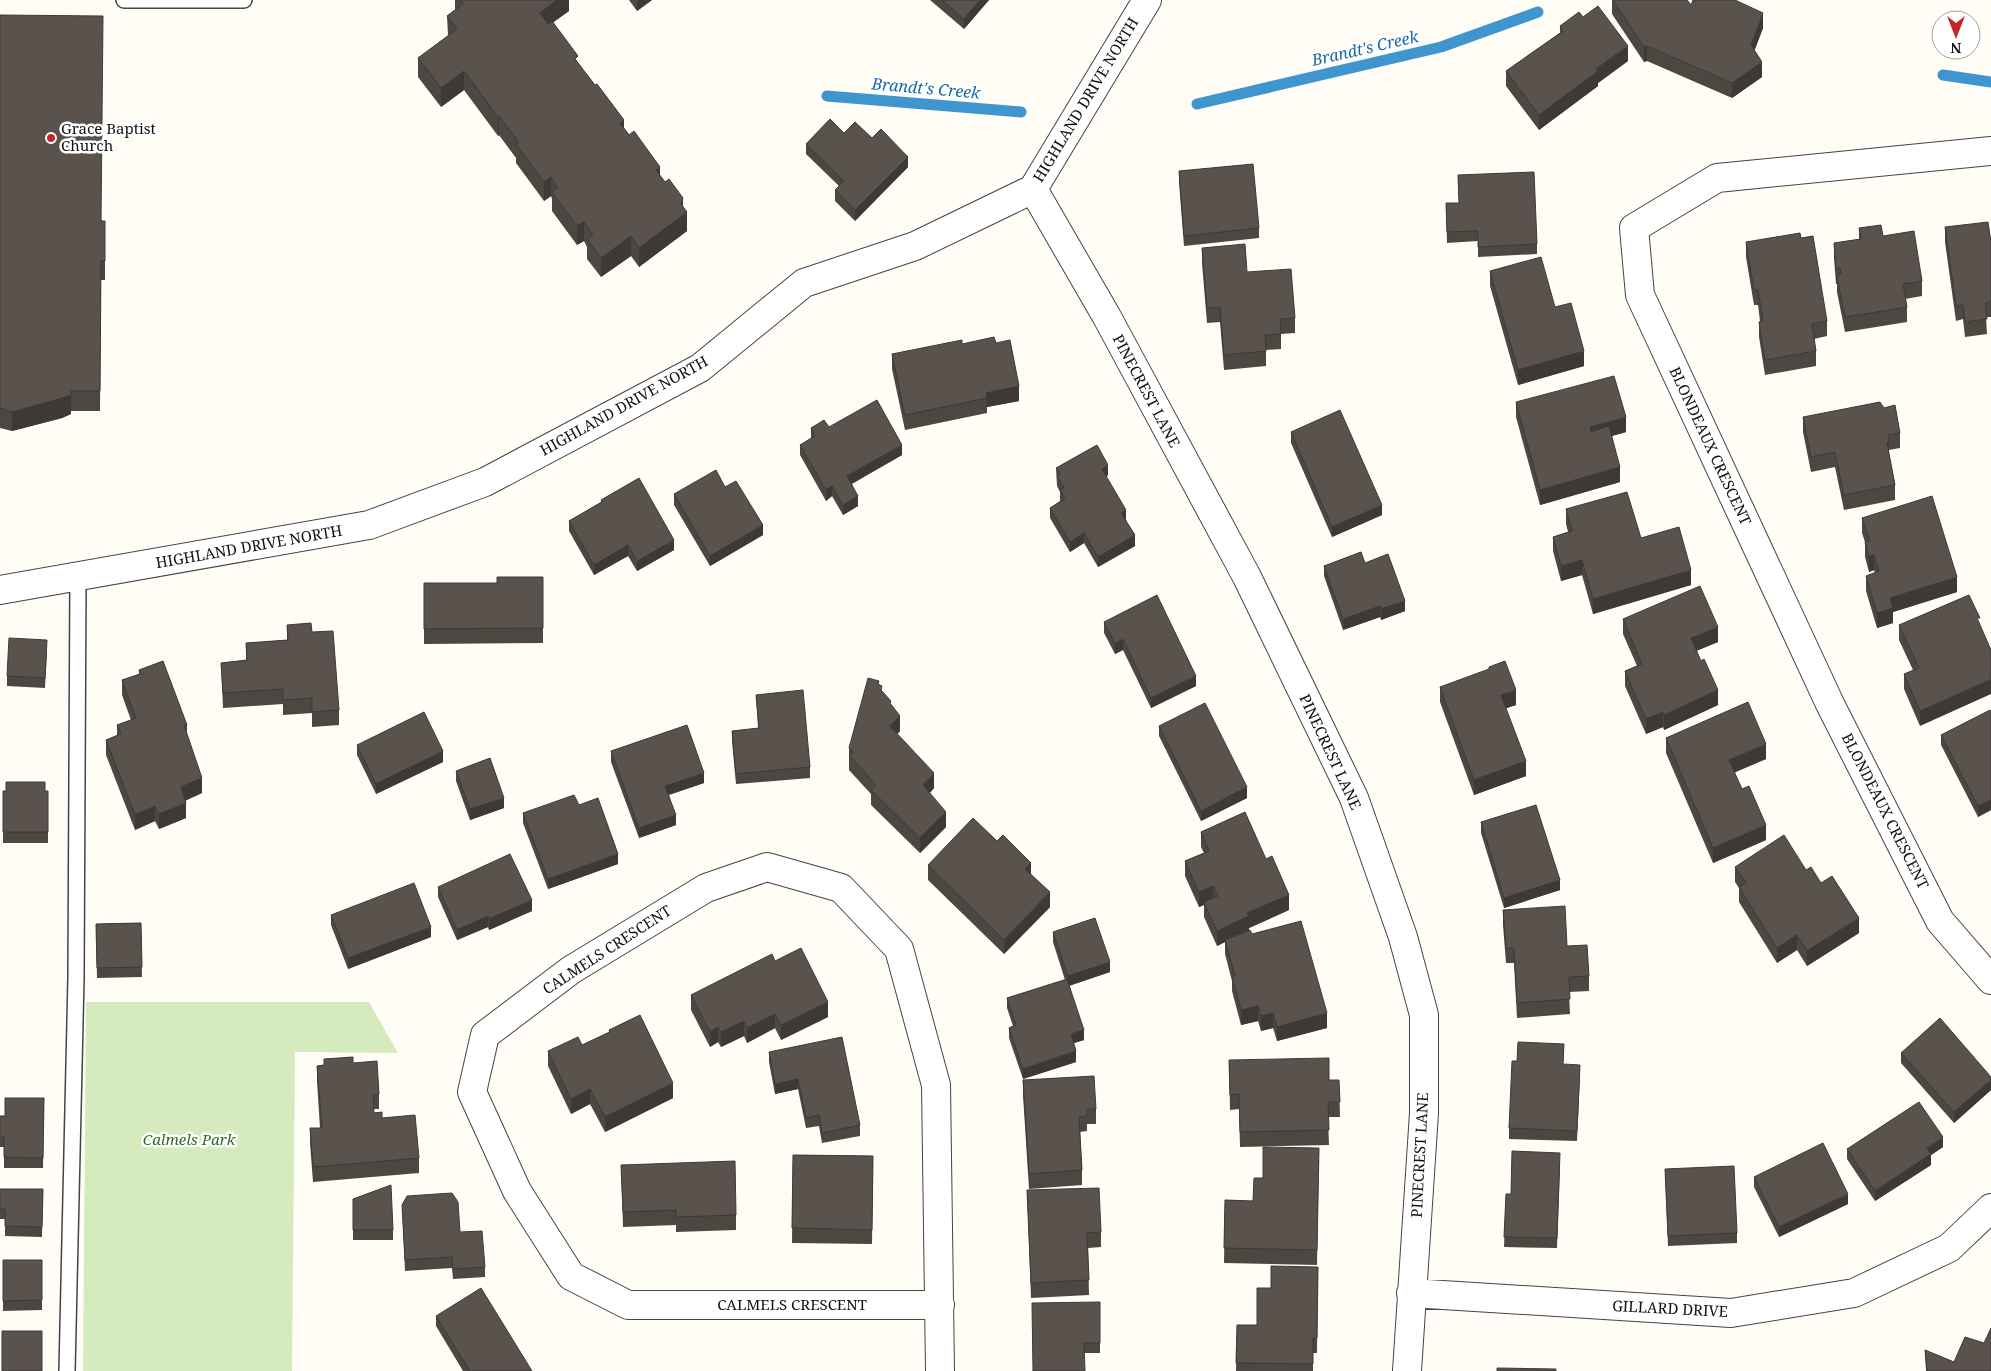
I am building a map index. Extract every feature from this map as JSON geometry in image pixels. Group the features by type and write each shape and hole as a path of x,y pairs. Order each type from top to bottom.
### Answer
{"street":[{"name":"HIGHLAND DRIVE NORTH","path":"0,590 369,525 484,482 700,368 804,283 915,246 1033,189 1147,0"},
{"name":"BLONDEAUX CRESCENT","path":"1991,151 1717,178 1634,228 1640,295 1830,704 1940,921 1991,980"},
{"name":"PINECREST LANE","path":"1033,189 1107,316 1247,577 1354,798 1403,937 1424,1015 1424,1113 1407,1371"},
{"name":"CALMELS CRESCENT","path":"940,1305 628,1305 570,1276 517,1191 472,1092 484,1035 570,970 706,888 767,868 841,888 898,949 936,1085 940,1305 940,1371"},
{"name":"GILLARD DRIVE","path":"1411,1293 1731,1313 1854,1293 1949,1248 1991,1208"}],"lane":[{"path":"124,0 244,0"},
{"path":"67,1371 76,978 78,576"}],"green space":[{"name":"Calmels Park","path":"86,1002 369,1002 398,1053 295,1052 292,1371 83,1371"}],"building":[{"path":"460,0 557,0 540,13 548,24 552,21 578,56 575,59 624,120 620,123 629,135 634,131 660,167 656,170 665,182 669,179 683,198 681,204 687,212 639,248 631,236 601,258 587,239 593,235 584,222 577,226 552,192 558,188 551,177 544,182 516,144 519,142 464,71 441,88 418,58 457,29 447,16 463,4"},
{"path":"942,0 980,0 964,19"},
{"path":"1613,0 1687,0 1691,5 1693,0 1735,0 1763,13 1751,45 1762,62 1732,83 1647,46 1644,47"},
{"path":"1598,6 1628,46 1539,115 1506,71 1563,31 1560,26 1579,12 1583,17"},
{"name":"Grace Baptist Church","path":"0,15 103,16 101,221 105,221 105,261 101,261 100,391 71,391 71,395 12,412 0,408"},
{"path":"830,119 844,133 855,122 872,138 881,129 908,157 855,210 835,190 844,181 806,144"},
{"path":"1253,164 1259,228 1184,236 1179,171"},
{"path":"1534,172 1537,244 1478,247 1478,231 1447,232 1446,203 1459,203 1458,175"},
{"path":"1988,222 1991,242 1991,302 1985,303 1987,319 1965,322 1963,305 1956,306 1945,227"},
{"path":"1881,225 1883,236 1914,231 1922,281 1903,284 1907,307 1845,317 1837,277 1841,273 1840,268 1836,269 1834,243 1861,239 1859,228"},
{"path":"1800,233 1801,238 1813,236 1827,321 1812,324 1816,351 1765,360 1759,322 1763,321 1758,290 1754,290 1746,242"},
{"path":"1245,244 1247,272 1291,269 1295,318 1280,319 1281,334 1265,335 1266,351 1224,355 1220,307 1207,308 1202,248"},
{"path":"1541,257 1555,307 1571,303 1584,351 1518,370 1490,271"},
{"path":"994,337 996,343 1010,340 1019,386 986,393 987,398 905,415 892,354 962,340 962,344"},
{"path":"1614,376 1626,417 1590,427 1591,432 1609,426 1620,467 1540,490 1516,402"},
{"path":"877,400 902,445 847,476 858,496 843,505 832,486 826,490 800,445 815,436 811,428 824,420 829,427"},
{"path":"1880,402 1884,408 1895,405 1900,433 1888,435 1889,441 1887,443 1895,485 1844,495 1835,452 1811,457 1803,417"},
{"path":"1340,410 1382,505 1332,527 1291,432"},
{"path":"1097,445 1108,465 1102,469 1126,510 1121,513 1135,535 1098,557 1084,533 1070,542 1050,508 1065,499 1060,490 1064,488 1057,476 1060,474 1056,468"},
{"path":"716,470 725,487 736,481 763,525 710,556 674,494"},
{"path":"639,478 674,540 637,561 628,545 594,565 569,521"},
{"path":"1627,492 1641,538 1679,527 1691,570 1593,599 1582,560 1561,566 1553,537 1572,531 1566,509"},
{"path":"1932,496 1957,577 1890,598 1893,608 1877,613 1866,576 1879,571 1874,555 1869,557 1865,542 1870,541 1862,518"},
{"path":"1361,552 1365,563 1388,554 1405,601 1381,609 1380,606 1343,619 1324,566"},
{"path":"497,577 543,577 543,628 424,629 424,583 497,583"},
{"path":"1700,586 1718,627 1691,638 1701,661 1704,659 1718,690 1664,715 1663,712 1646,719 1625,671 1642,664 1623,619"},
{"path":"1157,595 1196,676 1151,698 1123,639 1115,644 1104,622"},
{"path":"1969,595 1980,618 1977,618 1991,650 1991,679 1920,711 1904,674 1919,668 1899,625"},
{"path":"311,623 312,632 333,631 339,710 312,712 312,698 283,700 283,689 223,693 221,663 247,660 246,643 288,640 287,625"},
{"path":"9,638 47,640 45,678 7,676"},
{"path":"163,661 187,725 184,725 202,778 181,787 186,803 159,814 155,806 135,815 106,740 121,734 117,725 136,718 122,680 140,674 139,670"},
{"path":"1505,661 1516,690 1501,695 1526,761 1474,780 1440,687"},
{"path":"868,678 879,681 878,684 882,686 881,690 891,701 890,703 900,716 890,726 934,773 923,785 946,812 920,838 871,790 876,785 849,755 853,752 849,748"},
{"path":"803,690 810,767 736,774 732,731 759,728 756,695"},
{"path":"1748,702 1766,744 1729,760 1742,789 1749,786 1766,825 1713,848 1666,738"},
{"path":"1205,703 1247,787 1201,811 1159,726"},
{"path":"1990,710 1991,800 1978,806 1941,735"},
{"path":"424,712 443,751 376,784 357,745"},
{"path":"687,725 704,773 665,786 676,815 639,828 611,751"},
{"path":"490,758 504,798 470,809 456,771"},
{"path":"6,782 45,782 45,791 48,791 48,832 3,832 3,791 6,791"},
{"path":"574,795 579,805 598,798 618,854 548,879 523,813"},
{"path":"1536,805 1560,880 1504,898 1481,822"},
{"path":"1245,812 1266,859 1272,856 1289,895 1247,913 1249,916 1217,931 1204,902 1218,896 1213,886 1199,892 1185,861 1209,851 1201,832"},
{"path":"973,818 997,841 1003,835 1031,863 1025,869 1050,892 1004,940 928,865"},
{"path":"1784,835 1806,870 1811,867 1821,883 1832,876 1859,918 1807,951 1797,935 1777,948 1739,887 1746,883 1735,867"},
{"path":"510,854 532,900 489,919 488,916 457,930 438,887"},
{"path":"414,883 431,927 348,958 331,915"},
{"path":"1565,906 1567,946 1587,945 1589,976 1569,977 1570,999 1517,1003 1514,948 1506,948 1503,910"},
{"path":"1095,918 1110,962 1068,976 1053,932"},
{"path":"1301,921 1327,1013 1277,1027 1273,1013 1261,1016 1258,1006 1241,1010 1232,976 1235,976 1225,940 1250,930 1252,934"},
{"path":"141,923 142,967 97,968 96,924"},
{"path":"801,948 828,1002 781,1025 775,1014 747,1028 744,1021 721,1032 718,1027 710,1032 691,995 772,954 775,961"},
{"path":"1067,979 1084,1030 1071,1034 1076,1051 1023,1069 1009,1028 1016,1025 1007,998"},
{"path":"640,1015 673,1083 605,1117 590,1089 571,1099 548,1051 578,1037 582,1045"},
{"path":"1940,1018 1991,1077 1991,1080 1954,1112 1901,1053"},
{"path":"842,1037 860,1125 822,1133 819,1115 806,1118 798,1079 775,1084 769,1052"},
{"path":"1518,1042 1564,1044 1563,1064 1580,1065 1577,1131 1509,1128 1512,1061 1517,1061"},
{"path":"353,1057 353,1063 377,1061 379,1094 373,1095 374,1113 382,1112 382,1118 415,1115 419,1158 313,1167 310,1128 322,1128 317,1066 324,1065 324,1059"},
{"path":"1329,1058 1329,1080 1339,1080 1340,1102 1328,1102 1329,1130 1240,1132 1239,1094 1230,1095 1229,1060"},
{"path":"1094,1076 1096,1109 1087,1109 1087,1116 1079,1117 1082,1170 1029,1174 1023,1080"},
{"path":"5,1098 44,1098 43,1158 4,1157 4,1137 0,1137 0,1116 5,1116"},
{"path":"1919,1102 1943,1137 1927,1148 1931,1154 1875,1191 1847,1149"},
{"path":"1823,1143 1848,1194 1779,1227 1754,1177"},
{"path":"1263,1147 1319,1148 1317,1250 1224,1248 1225,1200 1253,1201 1254,1178 1263,1178"},
{"path":"1512,1151 1560,1153 1557,1238 1504,1237 1506,1194 1511,1194"},
{"path":"793,1155 873,1156 872,1230 792,1228"},
{"path":"735,1161 736,1215 676,1217 676,1210 623,1212 621,1165"},
{"path":"1734,1166 1737,1233 1668,1236 1665,1169"},
{"path":"391,1185 393,1230 353,1230 353,1199"},
{"path":"1099,1188 1101,1232 1087,1233 1089,1280 1031,1283 1027,1190"},
{"path":"0,1189 43,1189 42,1227 5,1226 5,1209 0,1209"},
{"path":"452,1193 458,1202 460,1232 482,1231 485,1267 453,1269 452,1257 405,1260 402,1205 407,1196"},
{"path":"3,1260 42,1260 42,1300 3,1301"},
{"path":"1271,1266 1318,1267 1317,1338 1313,1338 1313,1364 1236,1363 1237,1325 1257,1325 1257,1288 1271,1288"},
{"path":"481,1288 532,1371 470,1371 436,1316"},
{"path":"1100,1302 1100,1343 1084,1343 1085,1371 1033,1371 1032,1303"},
{"path":"1991,1328 1991,1371 1927,1371 1925,1350 1954,1362 1965,1337 1984,1343"},
{"path":"2,1331 42,1331 42,1371 2,1371"},
{"path":"1497,1368 1556,1369 1556,1371 1497,1371"}],"waterway":[{"name":"Brandt's Creek","path":"1197,104 1441,47 1538,12"},
{"name":"Brandt's Creek","path":"1943,75 1991,82"},
{"name":"Brandt's Creek","path":"827,96 1021,112"}],"place":[{"name":"Grace Baptist Church","path":"51,138"}]}
